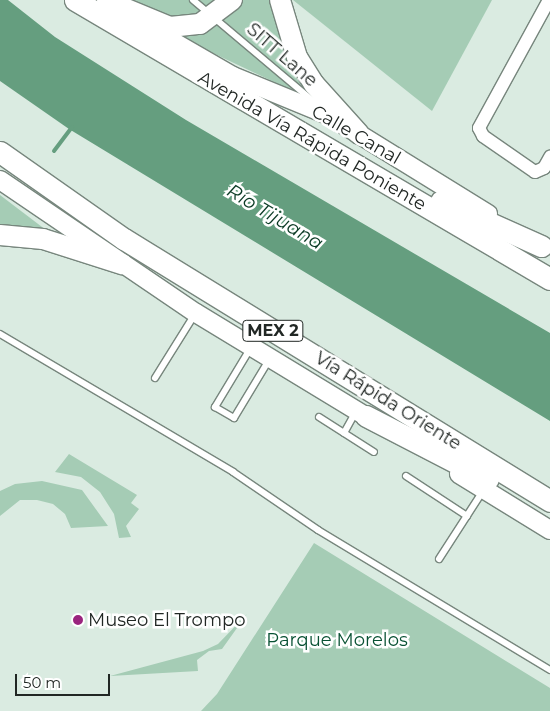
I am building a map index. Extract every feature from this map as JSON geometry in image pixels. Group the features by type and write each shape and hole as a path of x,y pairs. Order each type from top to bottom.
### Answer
{"highway":[{"name":"Avenida Vía Rápida Poniente","path":"75,0 550,279"},
{"name":"Vía Rápida Oriente","path":"0,152 124,239 550,502"},
{"path":"338,155 546,249"},
{"path":"361,413 550,514"}],"main road":[{"path":"106,0 170,27 200,24 232,0"},
{"name":"Calle Canal","path":"106,0 184,51 328,115 546,249"},
{"path":"280,0 297,57 326,98 359,134"},
{"path":"0,180 122,264 196,312 550,530"},
{"path":"0,235 43,239 122,264"}],"street":[{"path":"549,0 479,128 483,136 535,172 544,168 550,157"}],"lane":[{"name":"SITT Lane","path":"193,0 214,15 328,115"},
{"path":"155,378 196,312"},
{"path":"0,334 233,472 318,530 550,670"},
{"path":"252,345 215,407 234,418 271,357"},
{"path":"344,432 361,413"},
{"path":"320,417 374,452"},
{"path":"406,476 467,516"},
{"path":"439,559 484,490"}],"green space":[{"path":"124,0 270,0 291,62 312,100 179,37"},
{"path":"293,0 492,0 432,111"},
{"path":"0,195 46,230 0,227"},
{"path":"69,454 137,495 131,503 139,509 126,526 131,537 119,538 114,514 100,492 81,477 55,472"},
{"path":"42,481 82,490 108,526 71,528 65,514 53,504 37,500 20,500 0,516 0,491 15,484"},
{"name":"Parque Morelos","path":"314,543 550,688 550,711 201,711 217,694"},
{"path":"247,614 222,649 209,651 197,660 198,671 110,676 203,651 218,644"}],"water":[{"name":"Río Tijuana","path":"0,0 8,0 55,37 186,120 550,333 550,421 69,129 0,81"}],"waterway":[{"path":"54,151 72,127"}],"place":[{"name":"Museo El Trompo","path":"78,620"}]}
